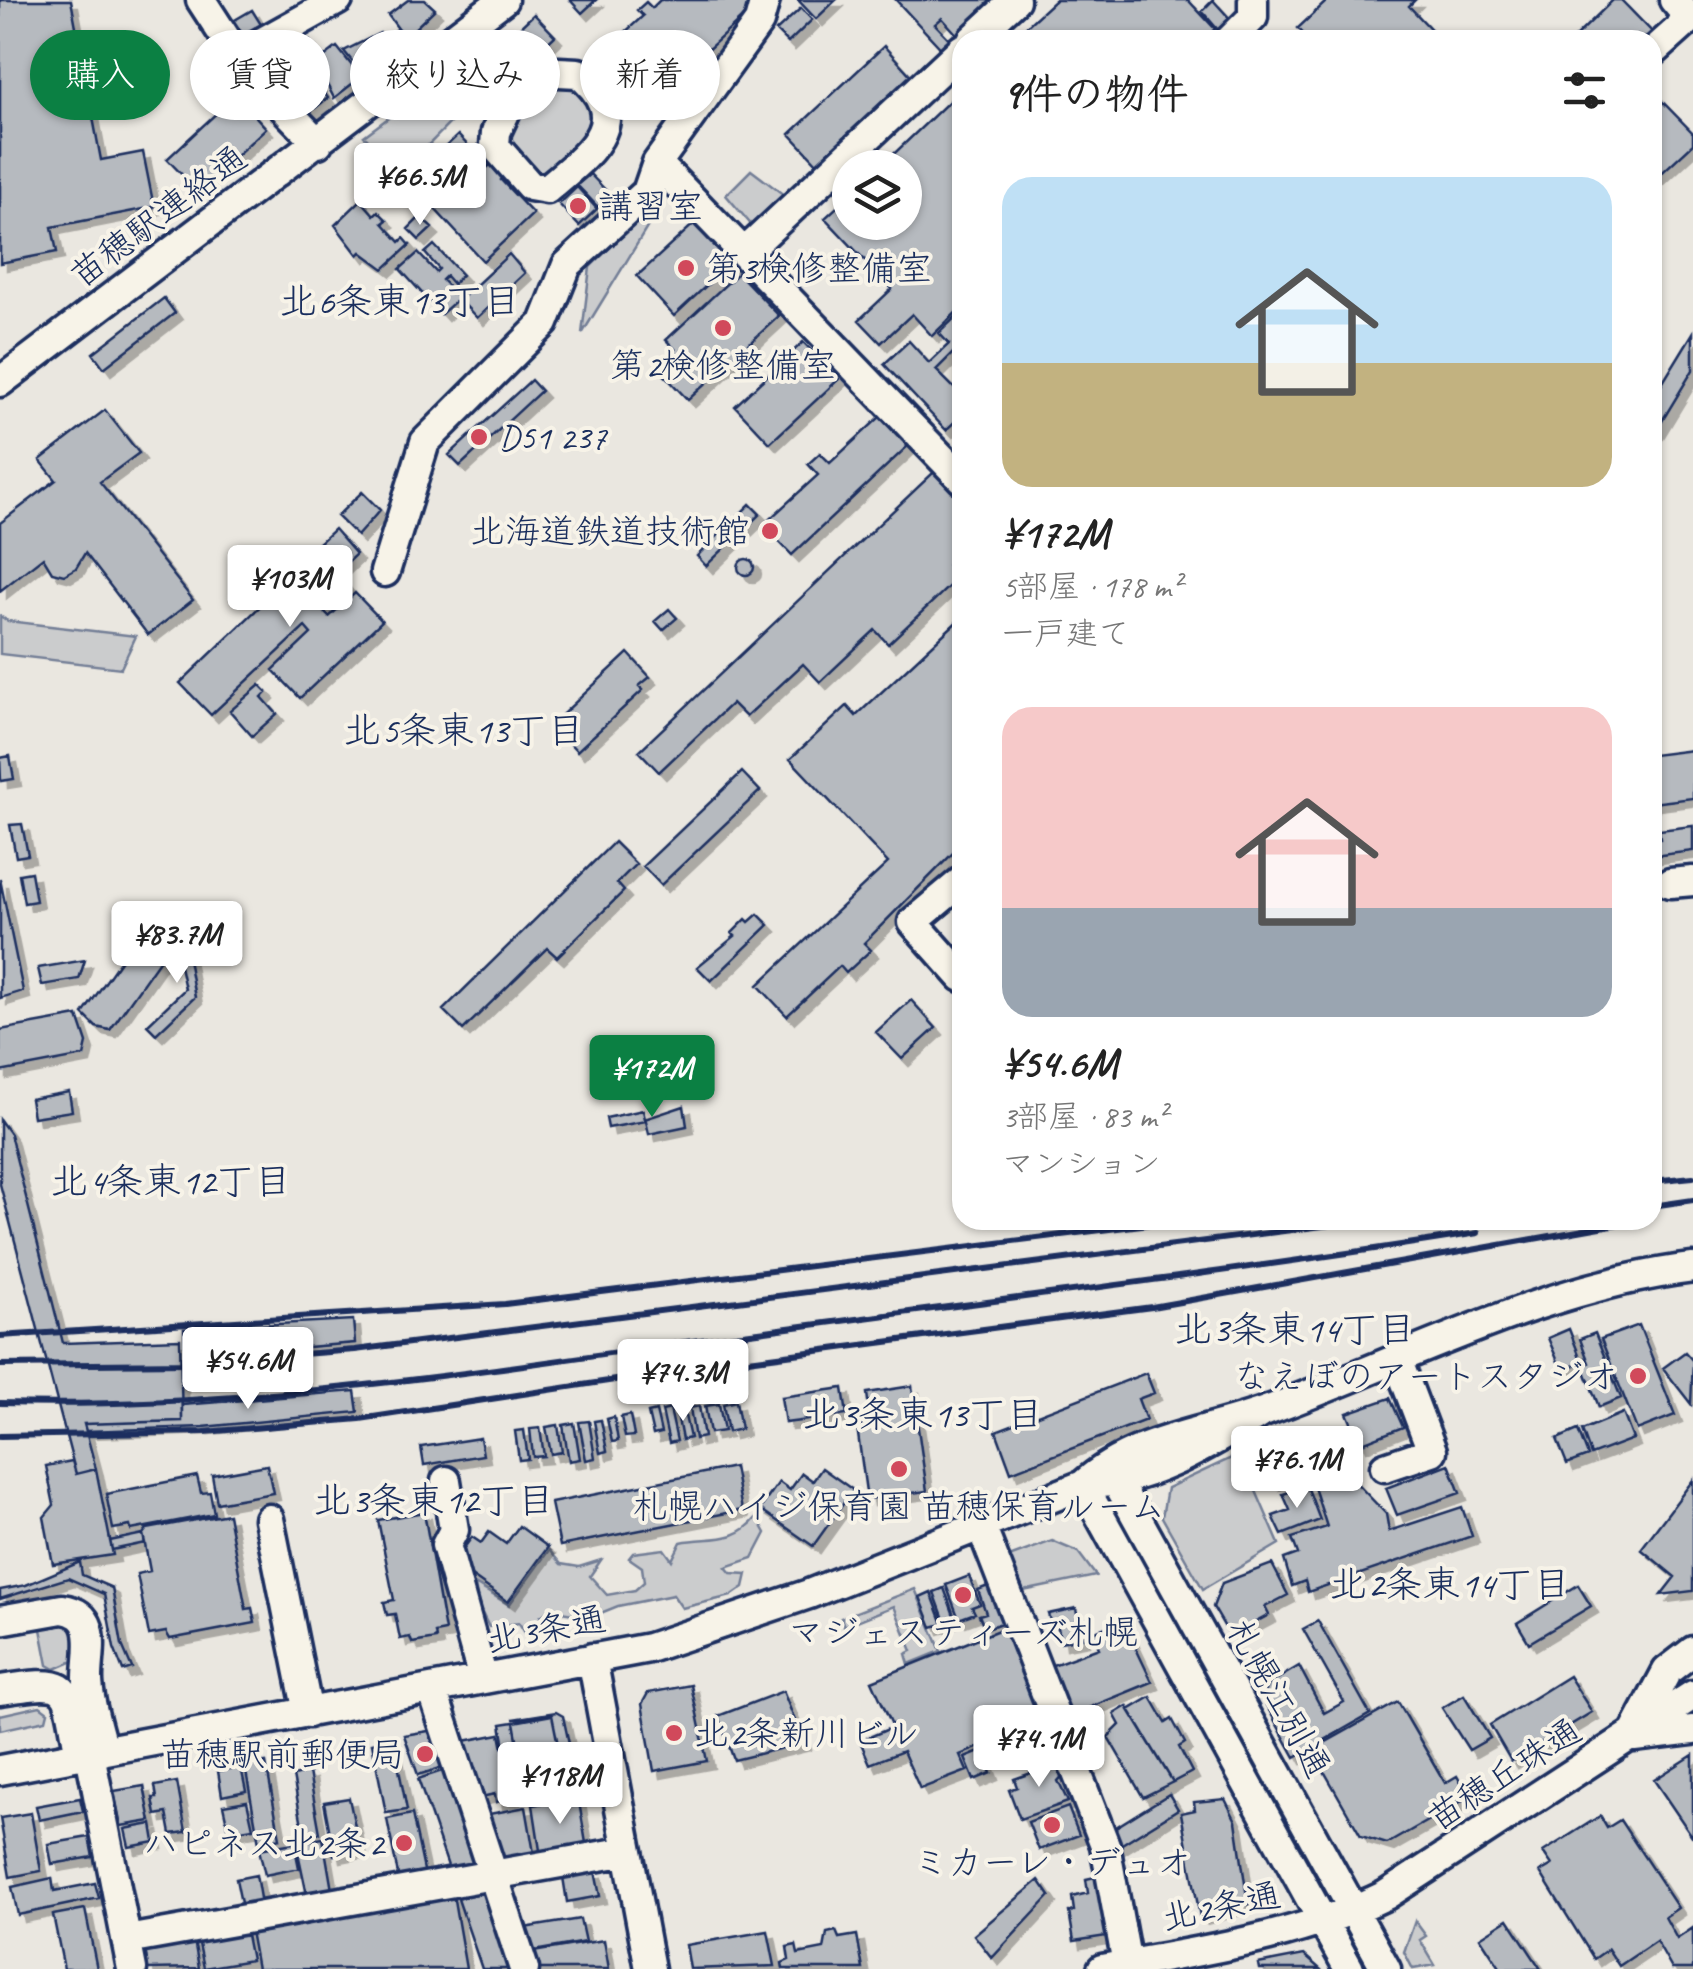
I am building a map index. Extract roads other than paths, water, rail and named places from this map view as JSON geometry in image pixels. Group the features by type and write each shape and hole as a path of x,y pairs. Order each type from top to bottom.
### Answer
{"street":[{"path":"201,0 221,30"},
{"name":"苗穂駅連絡通","path":"465,30 503,0"},
{"path":"385,572 425,442 544,323 568,265 647,192 658,164 760,22 765,0"},
{"path":"983,30 1015,0"},
{"path":"1240,30 1253,17 1253,0"},
{"path":"1662,45 1690,18 1674,0"},
{"path":"280,30 324,3"},
{"path":"744,253 952,58"},
{"path":"540,72 578,74 602,101 605,119 594,150 547,189 530,186 495,146 496,132 516,87 540,72"},
{"name":"苗穂駅連絡通","path":"0,382 350,118"},
{"path":"297,120 318,143"},
{"path":"658,164 952,469"},
{"path":"952,889 912,922 952,966"},
{"path":"1112,1473 1196,1430 1262,1412 1583,1291 1693,1268"},
{"path":"1386,1468 1432,1451 1396,1360"},
{"name":"北3条通","path":"0,1770 592,1658 702,1633 1112,1473"},
{"name":"札幌江別通","path":"1112,1473 1386,1969"},
{"path":"446,1481 454,1530 446,1545 482,1679"},
{"name":"札幌江別通","path":"1083,1485 1349,1969"},
{"path":"269,1519 308,1712"},
{"path":"980,1526 1105,1845 1126,1966"},
{"path":"0,1620 62,1609 72,1610 86,1623 92,1646 88,1685 91,1754 132,1969"},
{"path":"1631,1736 1667,1671 1693,1651"},
{"path":"592,1658 650,1969"},
{"path":"0,1690 46,1682 60,1688 91,1754"},
{"path":"432,1689 524,1969"},
{"name":"苗穂丘珠通","path":"1353,1911 1386,1895 1693,1696"},
{"path":"1631,1736 1693,1730"},
{"path":"126,1940 628,1850"},
{"name":"北2条通","path":"1126,1966 1324,1922 1353,1911"}],"railway":[{"path":"1662,1180 1693,1177"},
{"path":"1662,1205 1693,1200"},
{"path":"0,1336 505,1304 1101,1230"},
{"path":"0,1365 186,1363 355,1350 1291,1230"},
{"path":"0,1436 204,1432 360,1419 733,1362 1152,1307 1584,1230"},
{"path":"0,1403 183,1400 366,1385 1478,1233"}],"place":[{"name":"講習室","path":"578,206"},
{"name":"第3検修整備室","path":"686,268"},
{"name":"第2検修整備室","path":"723,328"},
{"name":"D51 237","path":"479,437"},
{"name":"北海道鉄道技術館","path":"770,531"},
{"name":"なえぼのアートスタジオ","path":"1638,1376"},
{"name":"札幌ハイジ保育園 苗穂保育ルーム","path":"899,1469"},
{"name":"マジェスティーズ札幌","path":"963,1595"},
{"name":"北2条新川ビル","path":"674,1733"},
{"name":"苗穂駅前郵便局","path":"425,1754"},
{"name":"ミカーレ・デュオ","path":"1052,1825"},
{"name":"ハピネス北2条2","path":"404,1843"}],"district":[{"name":"北6条東13丁目","path":"400,301"},
{"name":"北5条東13丁目","path":"464,730"},
{"name":"北4条東12丁目","path":"171,1181"},
{"name":"北3条東14丁目","path":"1295,1329"},
{"name":"北3条東13丁目","path":"923,1414"},
{"name":"北3条東12丁目","path":"434,1500"},
{"name":"北2条東14丁目","path":"1450,1584"}]}
